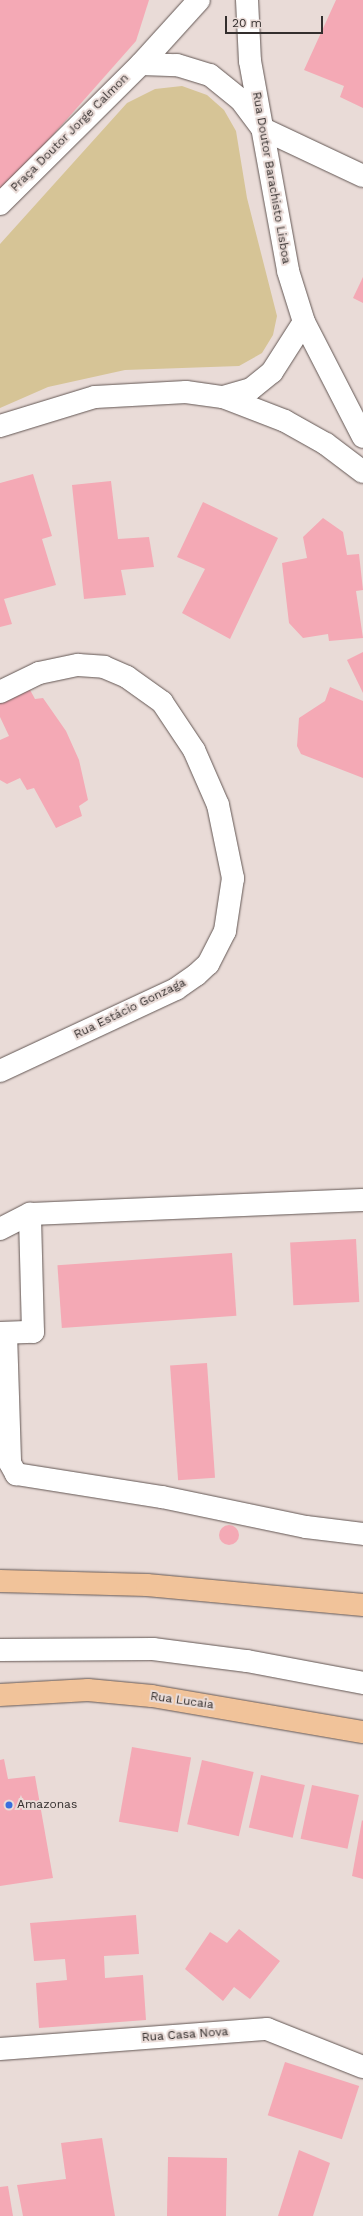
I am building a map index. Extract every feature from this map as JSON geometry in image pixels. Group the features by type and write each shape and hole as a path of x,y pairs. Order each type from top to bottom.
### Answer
{"main road":[{"path":"0,1581 147,1586 363,1605"},
{"name":"Rua Lucaia","path":"0,1695 88,1690 152,1696 363,1732"}],"street":[{"name":"Praça Doutor Jorge Calmon","path":"0,204 141,64 199,0"},
{"name":"Rua Doutor Barachisto Lisboa","path":"247,0 250,60 263,129 277,219 304,322 363,436"},
{"path":"141,64 177,65 210,75 240,98 263,129 363,176"},
{"path":"223,397 250,389 272,372 304,322"},
{"path":"0,426 95,396 186,392 223,397 285,421 326,444 363,472"},
{"name":"Rua Estácio Gonzaga","path":"0,692 38,673 61,666 104,667 127,677 162,702 194,750 218,805 233,878 225,931 208,964 196,975 176,989 0,1071"},
{"path":"0,1229 30,1214 363,1200"},
{"path":"30,1214 32,1332 3,1333 5,1439 10,1462 16,1474 28,1479 162,1497 306,1527 363,1534"},
{"path":"0,1650 153,1649 363,1683"},
{"name":"Rua Casa Nova","path":"0,2049 267,2029 363,2067"}],"shaded area":[{"path":"182,86 207,95 224,110 236,131 247,198 277,316 273,335 262,353 239,366 125,370 48,387 0,408 0,244 127,103 155,89"}],"building":[{"path":"0,0 149,0 136,41 0,195"},
{"path":"336,0 363,0 363,108 340,97 344,86 304,70"},
{"path":"363,277 363,303 353,298"},
{"path":"33,474 52,536 42,539 56,585 4,599 12,624 0,627 0,483"},
{"path":"111,481 118,539 149,537 154,567 121,570 126,595 84,599 72,485"},
{"path":"203,502 278,538 230,639 182,613 205,569 177,557"},
{"path":"323,518 343,532 347,555 359,554 363,590 356,591 363,638 329,641 328,634 303,638 289,623 282,563 307,558 303,537"},
{"path":"363,652 363,693 347,660"},
{"path":"330,687 363,701 363,778 301,754 297,746 299,718 325,701"},
{"path":"29,688 35,699 43,698 66,731 79,760 88,800 79,806 82,816 56,828 34,788 27,790 20,778 7,784 0,780 0,740 9,736 0,717 0,702"},
{"path":"356,1239 359,1302 293,1305 290,1242"},
{"path":"232,1253 236,1316 62,1328 57,1265"},
{"path":"207,1363 215,1478 178,1480 170,1366"},
{"path":"225,1525 233,1525 239,1531 239,1539 233,1545 225,1545 219,1539 219,1531"},
{"path":"132,1747 191,1757 178,1832 119,1822"},
{"path":"4,1759 8,1779 35,1776 53,1878 0,1886 0,1760"},
{"path":"202,1760 254,1772 239,1836 187,1824"},
{"path":"261,1775 305,1785 293,1838 249,1828"},
{"path":"312,1785 359,1795 348,1849 301,1839"},
{"path":"362,1820 363,1821 363,1879 352,1876"},
{"path":"136,1915 139,1954 104,1956 105,1978 143,1975 146,2020 39,2028 36,1983 67,1980 65,1959 34,1961 30,1923"},
{"path":"239,1929 280,1961 250,1999 234,1987 223,2001 185,1969 210,1932 227,1943"},
{"path":"285,2062 359,2086 342,2139 268,2115"},
{"path":"102,2138 115,2216 23,2216 17,2185 66,2179 61,2143"},
{"path":"299,2150 330,2163 313,2216 278,2216"},
{"path":"168,2157 227,2158 226,2216 167,2216"},
{"path":"8,2186 13,2216 0,2216 0,2187"}],"place":[{"name":"Amazonas","path":"9,1805"}]}
